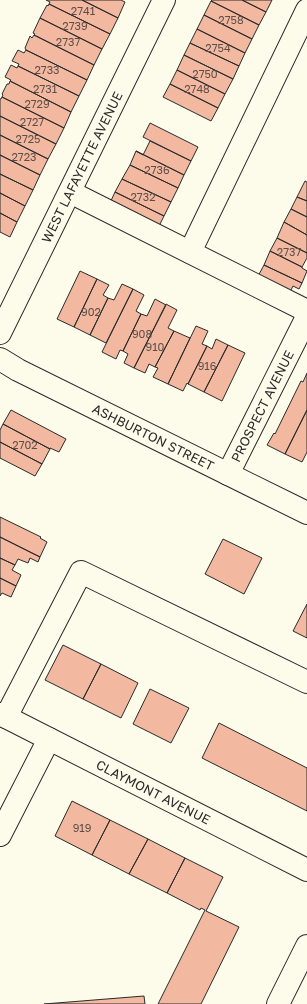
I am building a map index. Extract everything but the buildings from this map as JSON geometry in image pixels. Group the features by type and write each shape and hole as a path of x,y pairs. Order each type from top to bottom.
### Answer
{"street":[{"name":"WEST LAFAYETTE AVENUE","path":"0,334 164,0"},
{"path":"190,252 307,10"},
{"path":"70,192 190,252 306,318"},
{"name":"PROSPECT AVENUE","path":"228,474 306,318"},
{"name":"ASHBURTON STREET","path":"0,359 18,370 307,513"},
{"path":"3,715 81,572 307,682"},
{"name":"CLAYMONT AVENUE","path":"3,715 307,870"},
{"path":"0,836 48,739"},
{"path":"278,1004 307,946"}]}
